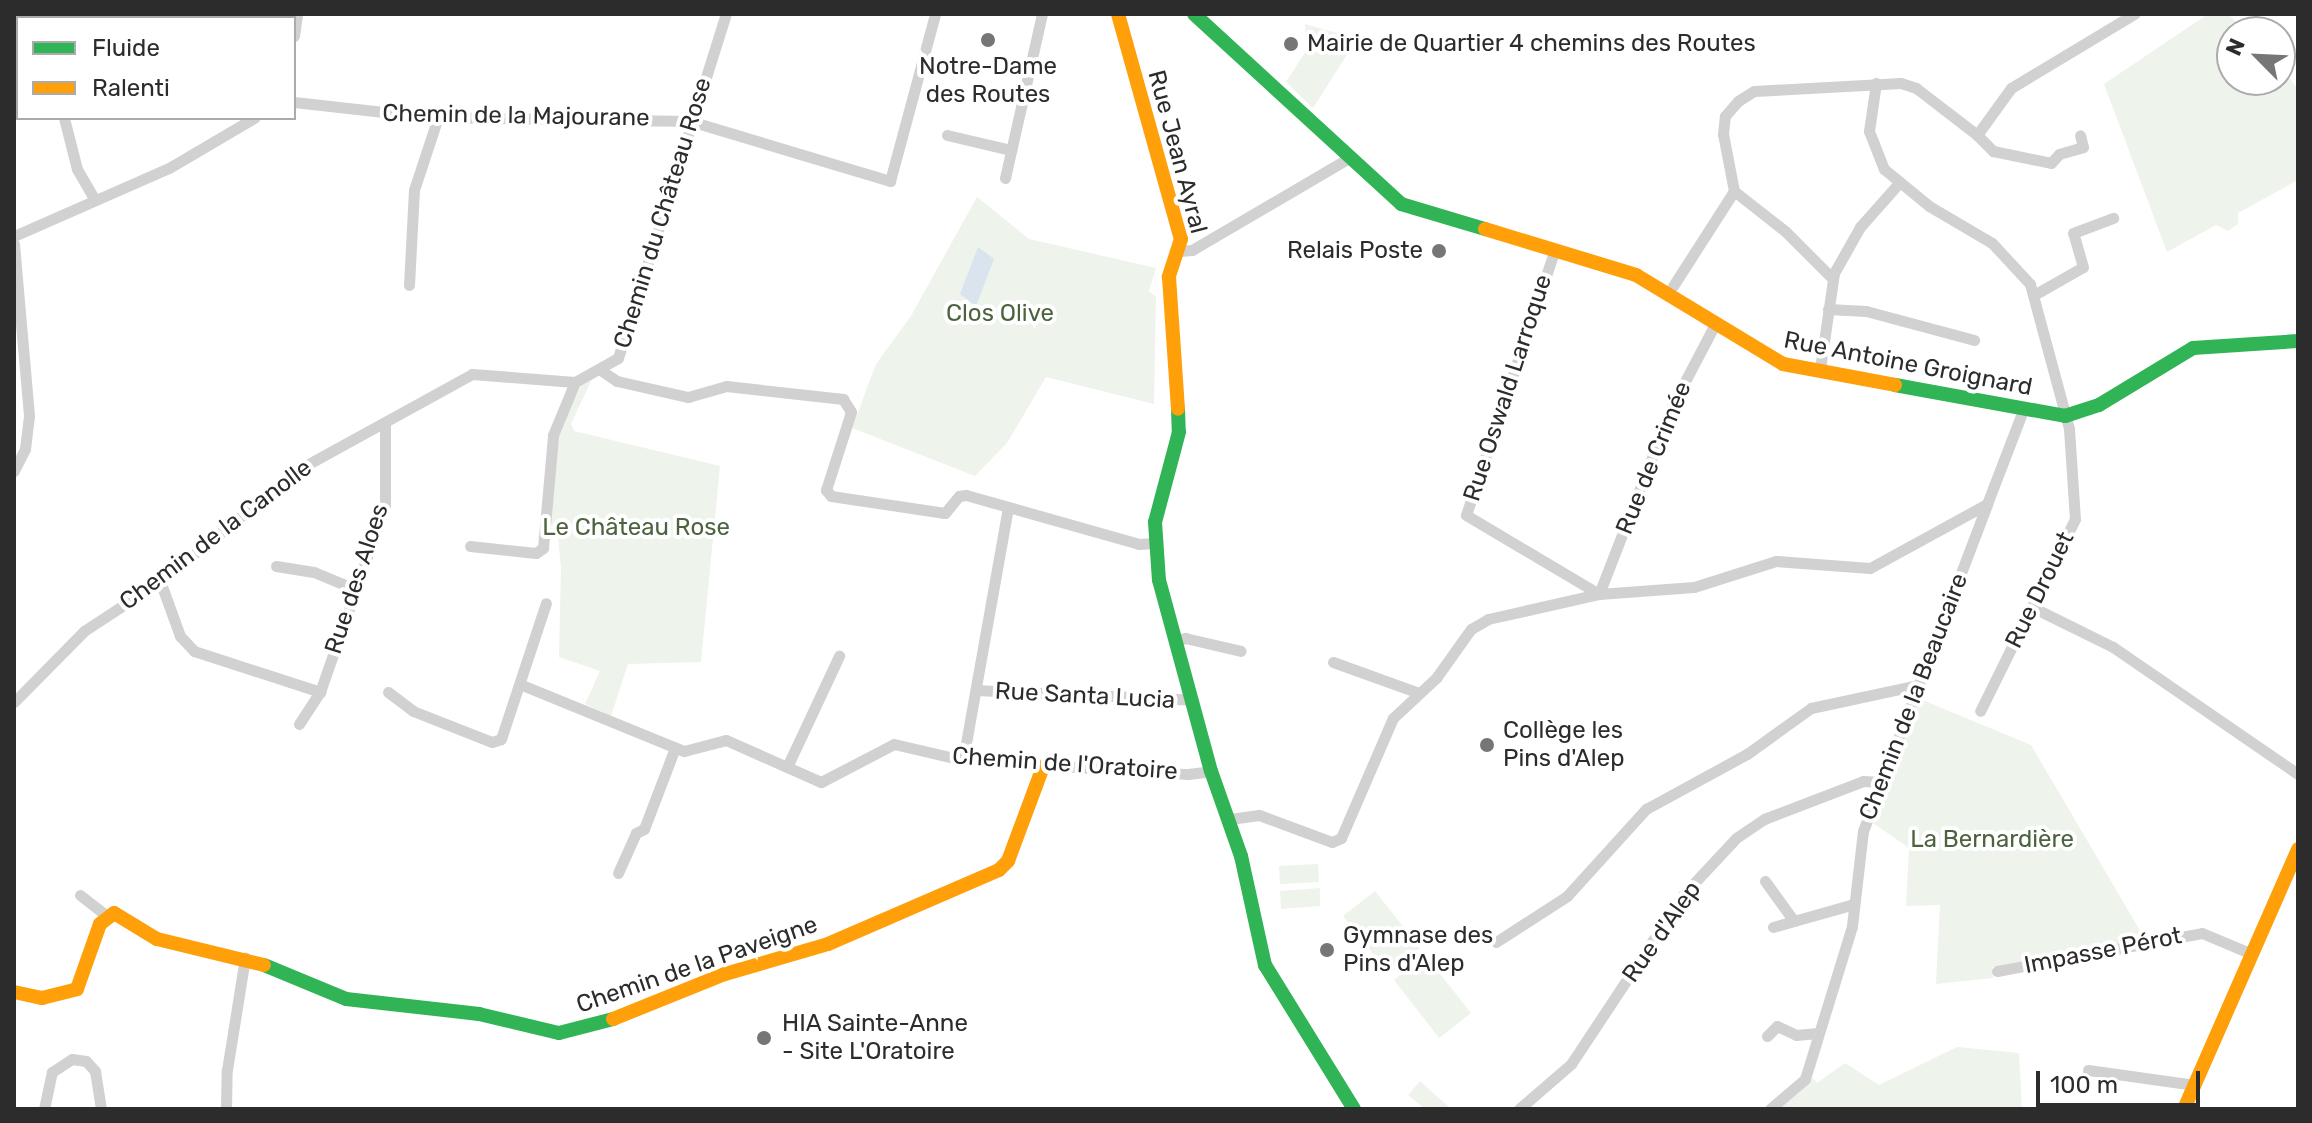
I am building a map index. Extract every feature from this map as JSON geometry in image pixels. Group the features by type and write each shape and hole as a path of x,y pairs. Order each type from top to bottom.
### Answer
{"main road":[{"name":"Rue Jean Ayral","path":"1118,14 1150,119 1180,251 1169,277 1179,432 1154,543 1211,771 1230,819 1265,965 1356,1109"},
{"name":"Rue Antoine Groignard","path":"1194,14 1247,60 1347,159 1421,214 1636,275 1769,359 2065,416 2099,405 2193,348 2214,343 2298,341"},
{"name":"Chemin de la Paveigne","path":"107,916 118,914 179,947 245,957 317,990 381,1006 431,1007 559,1033 601,1024 725,974 828,944 999,870 1008,861 1043,767"},
{"path":"2184,1109 2298,849"},
{"path":"14,992 42,998 77,989 107,916"}],"street":[{"name":"Chemin du Château Rose","path":"575,382 602,371 618,358 726,14"},
{"name":"Chemin de la Majourane","path":"296,102 438,117 690,121 890,181 935,14"},
{"path":"1005,178 1042,14"},
{"path":"1977,135 2011,88 2134,14"},
{"path":"1876,83 1871,140 1898,184 1992,243 2034,295 2083,267 2073,233 2113,218"},
{"path":"1833,279 1785,231 1734,191 1723,134 1725,116 1738,101 1754,91 1876,83 1916,88 1993,151 2051,163 2059,154 2083,147 2080,135"},
{"path":"409,285 414,190 438,117"},
{"path":"65,120 77,169 95,200"},
{"path":"14,236 176,165 251,120"},
{"path":"947,135 1011,150"},
{"path":"1180,251 1192,250 1347,159"},
{"path":"1820,369 1833,279 1860,227 1898,184"},
{"path":"1673,286 1734,191"},
{"path":"14,244 29,416 25,449 14,471"},
{"name":"Rue Oswald Larroque","path":"1554,252 1466,515 1599,594"},
{"name":"Rue Drouet","path":"1980,711 2075,519 2065,416 2034,295"},
{"path":"1828,309 1866,311 1974,340"},
{"name":"Rue de Crimée","path":"1599,594 1671,408 1714,326"},
{"name":"Chemin de la Canolle","path":"14,702 84,631 160,581 303,467 484,371 575,382"},
{"path":"602,371 617,381 688,397 726,386 843,399 851,412 826,490 831,496 945,513 959,496 966,495 1139,544 1154,543"},
{"path":"470,546 536,553 543,548 553,435 575,382"},
{"path":"1230,819 1259,815 1324,840 1341,838 1393,718 1436,678 1471,629 1488,619 1599,594 1694,587 1776,561 1870,568 1987,504 2023,410"},
{"name":"Rue des Aloes","path":"299,724 320,692 385,505 385,425"},
{"name":"Chemin de la Beaucaire","path":"1770,1109 1805,1079 1854,904 1863,831 1987,504"},
{"path":"963,760 1008,508"},
{"path":"276,566 314,572 357,590"},
{"path":"160,581 180,636 194,651 320,692"},
{"path":"388,692 413,711 492,742 506,732 546,603"},
{"path":"2032,607 2113,647 2298,774"},
{"path":"1177,641 1185,638 1241,651"},
{"path":"787,767 839,656"},
{"path":"1333,662 1419,693"},
{"name":"Chemin de l'Oratoire","path":"522,685 675,748 691,752 726,740 821,782 894,744 963,760 1043,767 1211,771"},
{"path":"1496,942 1567,896 1646,809 1747,754 1811,708 1918,685"},
{"name":"Rue Santa Lucia","path":"976,690 1193,700"},
{"path":"618,873 636,833 644,829 675,748"},
{"name":"Rue d'Alep","path":"1519,1109 1571,1064 1682,896 1736,838 1764,819 1863,781 1881,782"},
{"path":"1765,881 1794,921"},
{"path":"80,895 107,916"},
{"path":"1773,927 1854,904"},
{"name":"Impasse Pérot","path":"1997,971 2202,933 2252,954"},
{"path":"228,1108 245,957"},
{"path":"1767,1036 1777,1026 1796,1035 1818,1033"},
{"path":"44,1109 52,1072 72,1059 86,1061 95,1071 101,1109"},
{"path":"2088,1070 2195,1085"}],"green space":[{"path":"2208,14 2228,14 2230,16 2216,16 2216,96 2296,96 2296,86 2298,180 2238,213 2238,224 2228,231 2216,225 2167,252 2104,84"},
{"path":"1305,24 1357,39 1313,108 1286,82 1306,51"},
{"name":"Clos Olive","path":"977,197 1029,239 1156,268 1149,291 1156,297 1154,404 1046,377 1007,443 975,476 852,428 876,364 911,316"},
{"name":"Le Château Rose","path":"584,380 591,381 571,424 574,431 720,466 701,662 628,664 611,716 585,704 600,671 559,657 561,568 557,526 549,525 557,434"},
{"name":"La Bernardière","path":"1920,699 2031,745 2145,939 1992,967 1993,978 1936,984 1940,905 1906,906 1909,848 1873,823"},
{"path":"1318,864 1319,882 1280,884 1279,866"},
{"path":"1320,888 1320,906 1281,909 1280,891"},
{"path":"1375,891 1420,948 1389,974 1343,916"},
{"path":"1425,955 1471,1013 1439,1038 1394,980"},
{"path":"1957,1047 2019,1053 2022,1109 1777,1109 1813,1078 1817,1083 1845,1063 1879,1085"},
{"path":"1420,1081 1449,1107 1425,1109 1408,1095"}],"shaded area":[{"path":"978,247 994,259 976,306 960,294"}],"traffic: fast":[{"path":"1194,14 1401,204 1485,229"},
{"path":"1895,385 2065,416 2099,405 2193,348 2298,341"},
{"path":"1178,409 1179,432 1155,522 1159,580 1211,771 1241,856 1265,965 1354,1109"},
{"path":"264,965 346,999 479,1014 559,1033 613,1019"}],"traffic: slow":[{"path":"1118,14 1181,239 1169,277 1178,409"},
{"path":"1485,229 1636,275 1783,364 1895,385"},
{"path":"613,1019 725,974 828,944 999,870 1008,861 1043,767"},
{"path":"2184,1109 2298,849"},
{"path":"14,992 42,998 77,989 100,924 114,913 157,939 264,965"}],"place":[{"name":"Notre-Dame des Routes","path":"988,40"},
{"name":"Mairie de Quartier 4 chemins des Routes","path":"1291,44"},
{"name":"Relais Poste","path":"1439,251"},
{"name":"Collège les Pins d'Alep","path":"1487,745"},
{"name":"Gymnase des Pins d'Alep","path":"1327,950"},
{"name":"HIA Sainte-Anne - Site L'Oratoire","path":"764,1038"}]}
